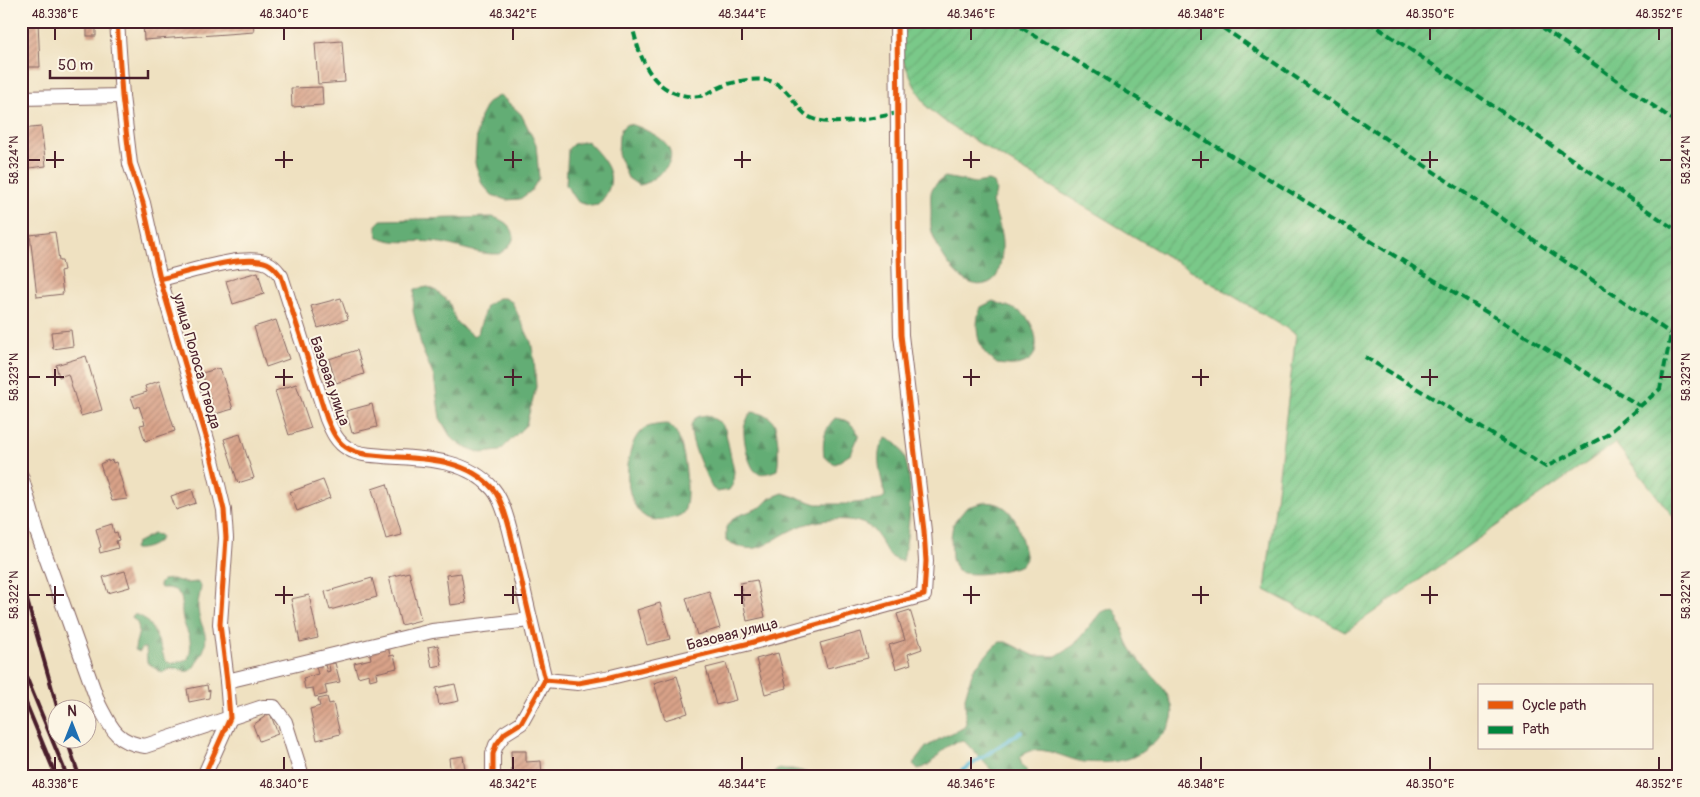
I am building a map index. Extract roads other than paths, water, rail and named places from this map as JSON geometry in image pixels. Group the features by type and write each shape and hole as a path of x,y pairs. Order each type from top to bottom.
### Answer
{"street":[{"name":"улица Полоса Отвода","path":"117,21 122,96 130,164 143,203 160,279 208,443 224,510 226,538 220,624 230,718"},
{"name":"Базовая улица","path":"160,279 238,260 257,260 276,268 281,276 327,419 332,432 338,440 349,449 361,453 429,459 454,464 469,471 494,490 508,522 545,680 578,683 610,677 750,643 924,595 926,561 924,531 901,335 898,251 897,21"},
{"path":"21,98 122,96"},
{"path":"21,476 37,532 99,705 114,732 126,742 145,746 263,707 274,707 285,722 302,776"},
{"path":"227,681 432,631 530,620"},
{"path":"493,776 493,754 496,745 505,733 521,723 545,680"},
{"path":"204,776 230,718"}],"waterway":[{"path":"954,776 1021,732"}],"railway":[{"path":"21,579 55,700"},
{"path":"21,664 67,776"},
{"path":"21,691 56,776"},
{"path":"70,750 79,776"}]}
